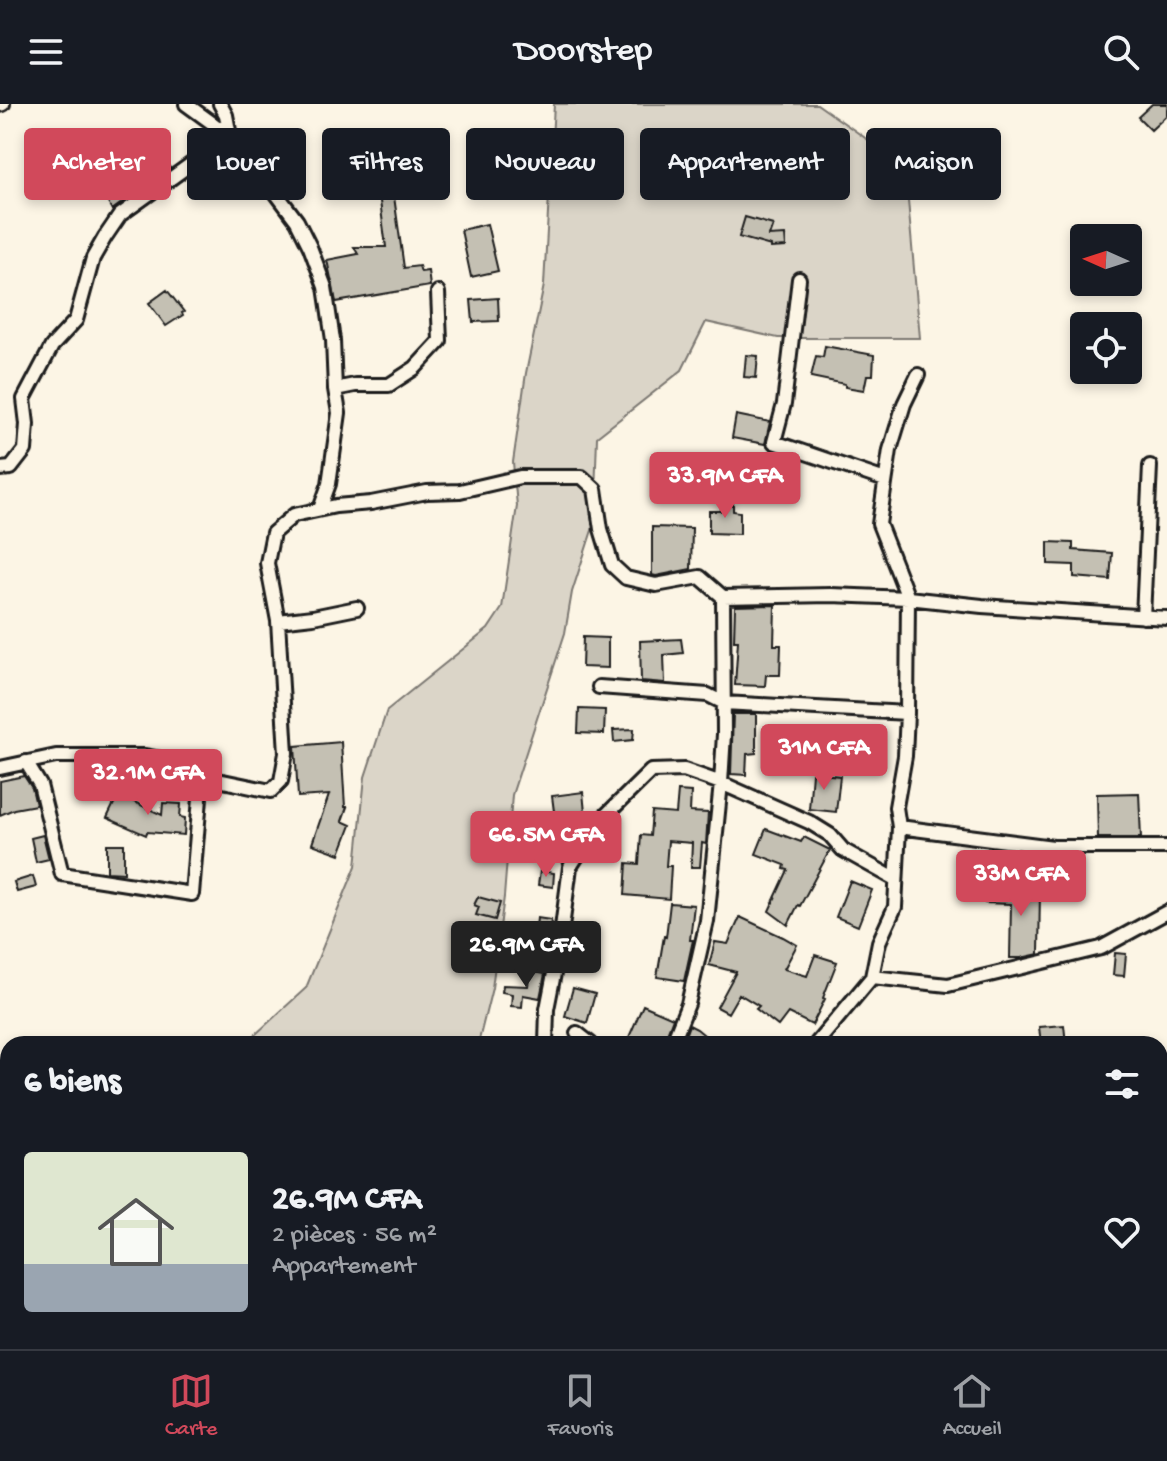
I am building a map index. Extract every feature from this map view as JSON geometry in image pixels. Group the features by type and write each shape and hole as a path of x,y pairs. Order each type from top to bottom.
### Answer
{"street":[{"path":"186,104 219,128"},
{"path":"220,104 228,128"},
{"path":"0,469 11,468 25,450 27,424 24,399 52,346 76,320 93,258 120,215 187,167"},
{"path":"281,200 297,221 325,287 333,340 339,413 329,484 320,509"},
{"path":"799,279 784,404 774,442 885,480"},
{"path":"335,389 355,385 389,385 415,368 440,341 438,292"},
{"path":"823,1036 872,977 879,942 895,907 899,827 896,807 905,756 907,713 908,598 879,524 890,450 904,404 918,375"},
{"path":"1143,617 1150,466"},
{"path":"0,768 56,756 145,756 172,761 218,780 271,791 281,781 286,753 278,621 267,563 273,533 294,515 320,509 427,492 460,491 520,477 582,477 595,489 601,529 612,565 626,578 656,585 700,577 723,597 831,595 908,598 1167,618"},
{"path":"329,484 352,504"},
{"path":"675,1036 688,1004 707,921 721,783 723,597"},
{"path":"278,621 357,608"},
{"path":"599,687 708,695 724,703 907,713"},
{"path":"26,762 40,785 62,874 192,894 202,774"},
{"path":"546,1036 547,1009 570,867 600,821 651,771 684,770 721,783 809,822 830,835 843,850 895,879"},
{"path":"899,827 1053,847 1167,847"},
{"path":"872,977 948,985 1101,948 1167,912"},
{"path":"577,1033 581,1036"}],"shaded area":[{"path":"554,104 817,104 866,139 866,200 908,200 920,338 778,338 706,322 682,370 597,437 594,524 572,592 565,633 512,795 504,897 492,988 480,1036 254,1036 306,988 356,866 365,777 387,710 488,629 502,608 517,506 513,462 526,373 544,285 549,200 624,200 624,128 553,128"}],"building":[{"path":"1152,104 1167,104 1167,115 1151,130 1138,117"},
{"path":"106,200 126,200 112,210"},
{"path":"380,200 394,200 404,268 419,266 421,272 428,271 430,286 336,302 327,260 358,254 354,247 386,247"},
{"path":"745,217 773,225 769,236 785,235 786,247 771,248 739,237"},
{"path":"487,224 498,271 471,277 461,230"},
{"path":"167,290 184,312 166,326 149,303"},
{"path":"498,298 499,321 473,322 471,300"},
{"path":"825,346 874,355 873,375 867,375 864,390 811,377 816,356 823,357"},
{"path":"746,355 758,356 756,378 744,377"},
{"path":"736,415 770,422 765,444 732,438"},
{"path":"721,503 733,503 733,511 740,512 740,534 709,533 709,511 721,511"},
{"path":"652,527 692,528 691,569 652,575"},
{"path":"1048,542 1073,543 1073,550 1112,553 1110,580 1074,577 1074,565 1048,564"},
{"path":"775,605 774,645 781,645 780,675 766,675 765,686 735,685 738,641 734,641 735,606"},
{"path":"583,637 608,638 608,668 582,667"},
{"path":"681,639 683,653 664,655 665,683 641,681 640,641"},
{"path":"579,709 605,710 604,734 578,733"},
{"path":"733,714 756,714 756,753 747,754 746,775 731,774"},
{"path":"634,729 633,740 614,742 613,730"},
{"path":"341,742 347,807 342,821 351,825 340,854 312,844 329,795 298,797 295,746"},
{"path":"812,773 840,776 836,812 809,809"},
{"path":"24,776 32,788 36,805 0,815 0,781"},
{"path":"678,791 691,792 690,812 708,813 706,844 702,843 700,867 691,867 692,843 668,841 666,866 671,866 669,899 625,895 627,863 639,864 641,835 650,836 652,812 676,814"},
{"path":"583,792 586,823 556,827 552,796"},
{"path":"1139,793 1141,838 1098,838 1097,794"},
{"path":"122,794 162,815 163,803 181,804 180,817 185,818 184,835 147,832 146,835 107,818 118,795"},
{"path":"766,829 801,842 804,837 830,850 788,925 769,911 788,870 784,869 785,865 756,854"},
{"path":"43,835 49,859 36,862 31,838"},
{"path":"107,844 124,844 124,873 107,872"},
{"path":"540,871 554,873 553,887 538,885"},
{"path":"33,876 36,887 17,892 14,882"},
{"path":"850,881 872,890 858,926 836,917"},
{"path":"997,887 1040,890 1039,954 1010,958 1011,904 985,903 986,889 997,890"},
{"path":"478,897 500,903 495,920 476,915 479,907 474,905"},
{"path":"670,903 694,905 690,940 693,940 684,981 657,977"},
{"path":"740,917 797,945 784,969 807,976 815,955 837,962 825,999 812,1025 788,1013 778,1026 756,1009 759,1006 739,994 728,1013 717,1007 736,972 709,965 715,942 728,944"},
{"path":"537,918 551,920 549,938 535,936"},
{"path":"1115,953 1126,954 1124,976 1113,975"},
{"path":"530,971 545,974 540,998 523,995 522,1007 511,1006 512,994 502,992 503,985 528,986"},
{"path":"573,988 595,994 587,1023 565,1016"},
{"path":"643,1005 673,1018 666,1036 629,1036"},
{"path":"689,1025 705,1036 685,1036"},
{"path":"1064,1025 1065,1036 1040,1036 1039,1027"}]}
